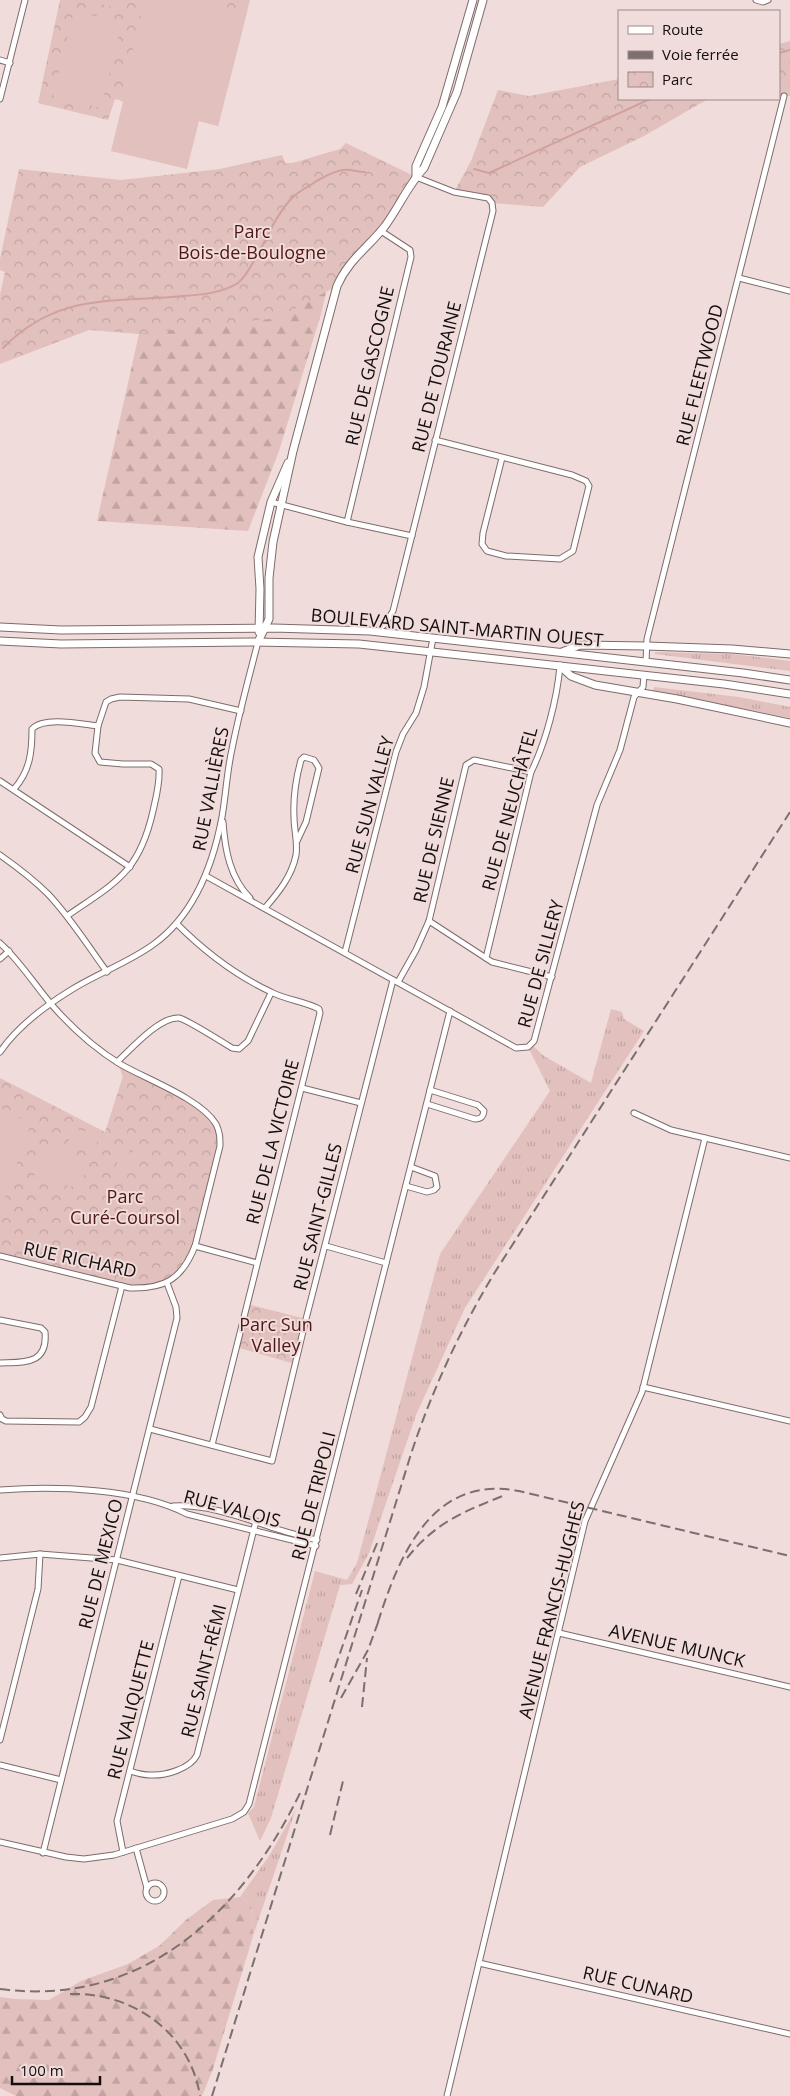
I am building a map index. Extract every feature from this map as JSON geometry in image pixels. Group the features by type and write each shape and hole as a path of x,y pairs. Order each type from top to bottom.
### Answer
{"main road":[{"path":"416,177 416,166 442,107 473,0"},
{"path":"262,628 269,619 269,578 273,542 283,504 293,451 337,286 344,271 381,231 397,210 416,177 424,168 457,92 483,0"},
{"path":"258,642 262,628 258,557 271,502 293,451"},
{"name":"BOULEVARD SAINT-MARTIN OUEST","path":"0,627 61,630 262,628 376,632 743,673 790,680"},
{"name":"BOULEVARD SAINT-MARTIN OUEST","path":"0,641 86,644 258,642 353,644 747,687 790,694"},
{"path":"561,652 580,645 732,648 790,654"},
{"path":"560,666 571,676 583,681 790,723"}],"street":[{"path":"0,99 25,0"},
{"path":"756,0 763,2 768,0"},
{"path":"0,60 10,63"},
{"name":"RUE FLEETWOOD","path":"646,662 647,646 784,96"},
{"name":"RUE DE TOURAINE","path":"376,632 386,623 393,611 493,211 492,204 488,198 454,192 416,177"},
{"name":"RUE DE GASCOGNE","path":"347,522 410,257 410,250 381,231"},
{"path":"739,278 790,291"},
{"path":"435,440 572,475 586,481 589,486 573,551 560,559 506,556 487,551 482,544 483,533 502,458"},
{"path":"271,502 347,522 412,536"},
{"name":"RUE SUN VALLEY","path":"345,952 396,752 402,734 416,713 424,687 433,638"},
{"name":"RUE VALLIÈRES","path":"0,1052 30,1019 71,989 131,960 155,944 176,924 193,902 206,876 214,852 222,816 232,749 258,642"},
{"name":"RUE DE NEUCHÂTEL","path":"486,958 531,772 545,735 560,666"},
{"name":"RUE DE SILLERY","path":"206,876 516,1048 528,1047 534,1041 597,805 620,750 633,699 642,687 644,676"},
{"path":"67,916 117,881 130,867 138,855 148,832 159,781 158,769 151,764 100,762 95,754 98,726 106,702 111,698 120,697 189,699 241,711"},
{"path":"14,789 23,779 27,769 32,752 32,729 35,726 47,721 98,726"},
{"path":"265,908 281,889 296,857 297,841 294,818 296,780 301,760 304,758 314,760 319,768 306,822 297,841"},
{"name":"RUE DE SIENNE","path":"395,981 416,950 429,920 466,765 474,760 531,772"},
{"path":"0,782 14,789 130,867"},
{"name":"RUE DE SILLERY","path":"222,816 224,840 234,876 242,889 254,902"},
{"path":"0,855 29,877 67,916 106,972"},
{"path":"429,920 492,962 552,977"},
{"name":"RUE DE LA VICTOIRE","path":"176,924 222,964 271,992 294,1002 311,1004 320,1013 212,1445"},
{"name":"RUE RICHARD","path":"0,943 9,951 50,1004 74,1029 117,1062 200,1107 211,1117 220,1134 220,1146 195,1246 189,1261 177,1275 167,1282 149,1288 122,1286 0,1256"},
{"path":"0,959 9,951"},
{"name":"RUE SAINT-GILLES","path":"212,1445 272,1461 361,1103 395,981"},
{"path":"117,1062 159,1024 170,1018 180,1018 232,1048 239,1049 248,1041 271,992"},
{"name":"RUE DE TRIPOLI","path":"136,1848 232,1819 244,1812 251,1800 450,1011"},
{"path":"302,1088 361,1103"},
{"path":"427,1104 475,1119 480,1119 483,1116 484,1111 478,1105 430,1090"},
{"path":"634,1113 671,1130 790,1158"},
{"name":"AVENUE FRANCIS-HUGHES","path":"447,2096 588,1514 643,1388 705,1138"},
{"path":"406,1186 426,1192 437,1187 435,1176 411,1167"},
{"path":"195,1246 257,1264"},
{"path":"326,1246 386,1263"},
{"name":"RUE DE MEXICO","path":"43,1852 177,1318 176,1307 167,1282"},
{"path":"0,1415 6,1421 79,1422 85,1417 90,1407 122,1286"},
{"path":"0,1320 41,1328 45,1332 46,1337 41,1355 38,1358 30,1361 0,1363"},
{"path":"643,1388 790,1421"},
{"path":"150,1429 212,1445"},
{"name":"RUE VALOIS","path":"0,1490 68,1488 132,1497 171,1506 187,1514 317,1543"},
{"name":"RUE VALOIS","path":"171,1506 190,1505 256,1521 317,1543"},
{"name":"RUE SAINT-RÉMI","path":"130,1771 157,1775 188,1766 194,1762 256,1521"},
{"path":"0,1740 38,1589 40,1554"},
{"path":"0,1558 40,1554 116,1560 238,1590"},
{"name":"RUE VALIQUETTE","path":"123,1852 117,1821 179,1576"},
{"name":"AVENUE MUNCK","path":"559,1633 790,1686"},
{"path":"0,1766 61,1780"},
{"path":"0,1842 66,1858 84,1859 136,1848 147,1888"},
{"name":"RUE CUNARD","path":"479,1963 790,2034"}],"green space":[{"path":"60,0 250,0 218,126 115,99 108,120 38,103"},
{"path":"85,0 126,0 123,10"},
{"path":"145,0 195,0 247,12 218,126 199,121 187,169 111,151 123,102 120,100"},
{"path":"74,11 122,22 101,108 53,96"},
{"path":"790,41 790,96 780,96 780,44"},
{"path":"618,79 618,100 706,100 644,136 580,167 543,207 492,203 488,198 454,192 471,161 498,90 529,96"},
{"name":"Parc Bois-de-Boulogne","path":"346,143 416,177 397,210 337,286 278,318 139,334 89,330 0,364 0,295 5,272 0,270 0,259 19,169 121,180 220,169 282,155 286,165 340,149"},
{"path":"346,161 333,263 321,314 279,451 248,531 97,521 139,334 171,304 261,164"},
{"path":"655,652 732,654 790,661 790,671 655,654"},
{"path":"654,687 739,697 790,707 790,718 653,691"},
{"path":"611,1009 622,1012 624,1019 644,1031 465,1308 416,1415 369,1553 352,1584 340,1585 271,1818 260,1841 248,1813 254,1807 315,1571 347,1580 357,1563 440,1254 550,1091 528,1047 532,1045 544,1056 591,1083"},
{"name":"Parc Curé-Coursol","path":"117,1062 200,1107 216,1125 220,1146 189,1261 167,1283 130,1288 0,1256 0,1078 105,1132 123,1076"},
{"path":"0,1108 31,1123 2,1206 0,1206"},
{"path":"72,1128 99,1135 95,1151 68,1144"},
{"path":"41,1146 88,1158 81,1189 34,1177"},
{"path":"121,1147 130,1149 125,1169 116,1167"},
{"path":"133,1150 142,1152 137,1172 128,1170"},
{"name":"Parc Sun Valley","path":"247,1304 306,1319 295,1364 236,1347"},
{"path":"296,1809 253,1936 251,1904 240,1897 269,1856"},
{"path":"240,1897 251,1904 253,1936 213,2069 202,2096 16,2096 0,2088 0,1997 49,2000 81,1981 128,1964 159,1946 187,1919 213,1900"}],"waterway":[{"path":"780,53 790,50"},
{"path":"474,169 489,173 648,100"},
{"path":"3,348 24,330 44,317 65,309 109,301 204,294 232,286 238,283 247,273 278,216 295,195 329,174 346,170 365,172"}],"railway":[{"path":"212,2096 411,1454 428,1407 448,1361 470,1316 495,1272 790,812"},
{"path":"378,1622 397,1571 409,1547 424,1525 442,1508 463,1495 489,1489 519,1491 790,1556"},
{"path":"407,1558 429,1535 451,1519 505,1495"},
{"path":"356,1594 378,1541"},
{"path":"330,1682 362,1590"},
{"path":"341,1698 368,1650 380,1617"},
{"path":"362,1707 367,1658"},
{"path":"330,1835 343,1781"},
{"path":"0,1989 52,1991 99,1983 143,1967 182,1942 218,1912 250,1876 277,1835 301,1791"},
{"path":"70,1994 93,1995 115,2000 136,2009 154,2020 171,2035 184,2053 194,2073 200,2096"}]}
